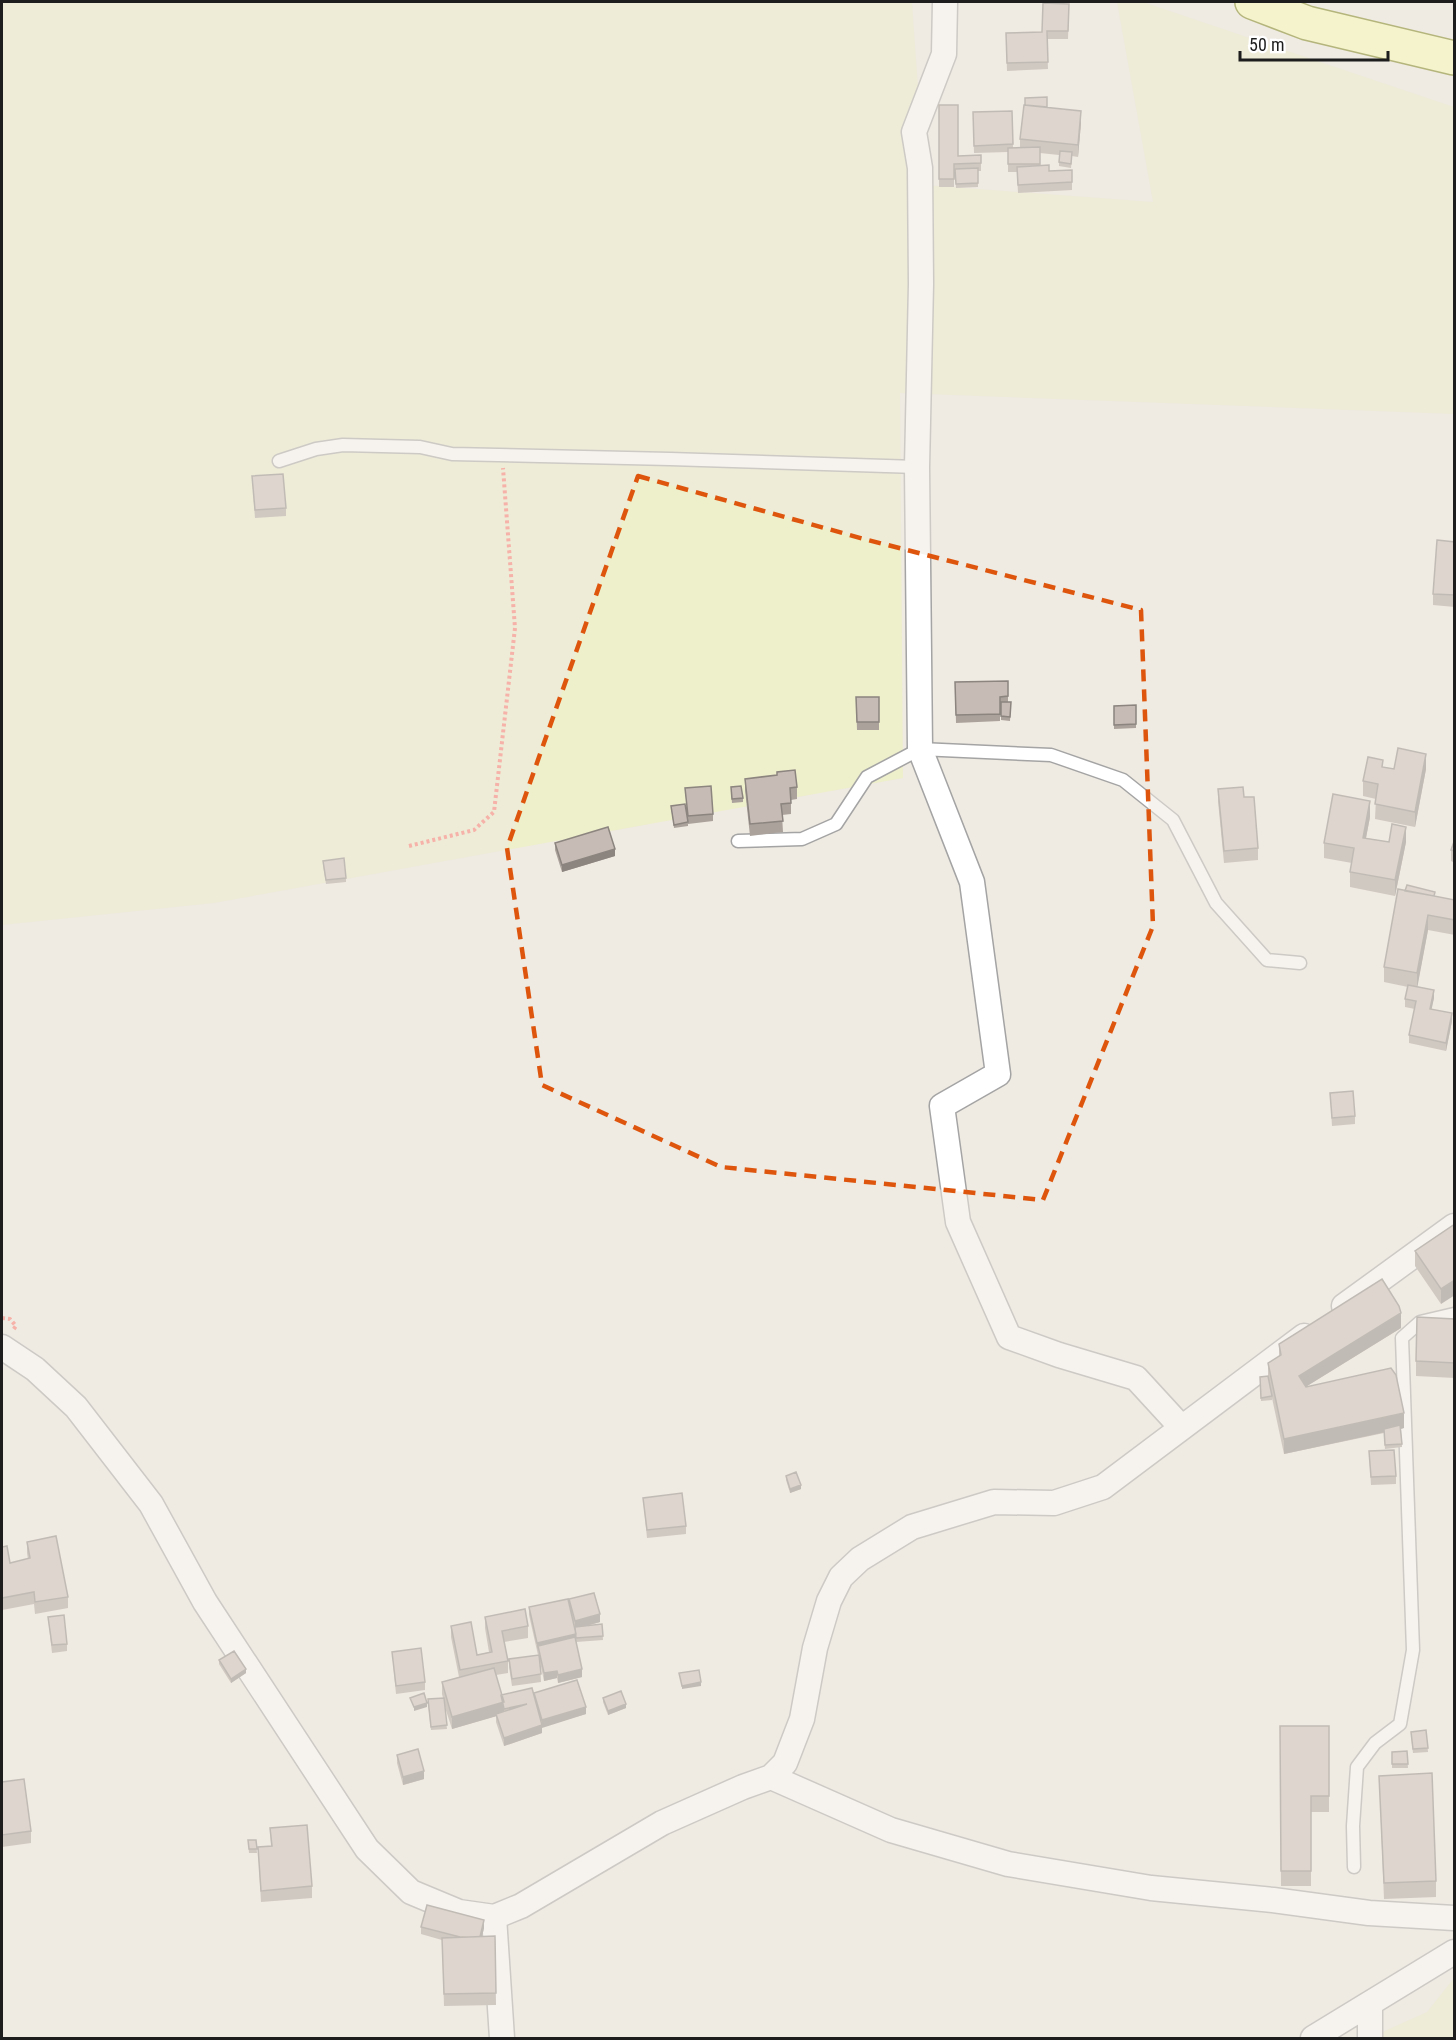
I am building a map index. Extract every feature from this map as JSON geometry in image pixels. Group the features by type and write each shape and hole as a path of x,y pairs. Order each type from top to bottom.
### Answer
{"main road":[{"path":"1252,2 1307,23 1455,58"}],"street":[{"path":"945,2 944,54 914,132 920,168 921,238 917,468 920,749 972,882 998,1074 942,1106 958,1222 1009,1337 1136,1378 1181,1426"},
{"path":"2,1347 35,1369 76,1407 151,1504 205,1602 367,1849 411,1892 459,1912 494,1917 521,1906 662,1823 771,1777 785,1763 802,1719 815,1648 829,1601 841,1577 860,1559 912,1527 994,1502 1054,1503 1103,1486 1401,1263 1455,1226"},
{"path":"771,1777 891,1830 1008,1864 1151,1888 1273,1900 1370,1913 1455,1918"},
{"path":"494,1917 502,2038"},
{"path":"1313,2038 1455,1952"},
{"path":"1370,2004 1370,2038"}],"lane":[{"path":"279,461 316,449 343,445 420,447 452,454 917,468"},
{"path":"738,841 802,839 836,824 867,777 920,749 1051,754 1123,780 1173,820 1216,903 1267,960 1300,963"},
{"path":"1354,1867 1353,1826 1357,1767 1375,1743 1400,1724 1413,1650 1402,1338 1420,1322 1455,1314"}],"path":[{"path":"409,846 474,830 494,812 515,628 502,455"}],"highlighted area":[{"path":"638,476 864,539 1141,610 1153,926 1043,1200 721,1167 542,1085 507,848"}],"green space":[{"path":"2,2 912,3 925,185 1153,202 1117,2 1143,2 1454,107 1454,414 900,393 903,778 214,903 2,925"},
{"path":"1454,1978 1454,2038 1369,2038 1427,2012"}],"building":[{"path":"1043,3 1069,4 1068,31 1047,31 1048,62 1007,63 1006,33 1042,32"},
{"path":"1047,97 1047,107 1025,105 1025,98"},
{"path":"939,105 958,105 958,156 981,155 981,163 954,164 954,179 939,179"},
{"path":"1024,105 1081,111 1078,145 1020,139"},
{"path":"1012,111 1013,144 974,146 973,112"},
{"path":"1040,147 1040,164 1008,164 1008,148"},
{"path":"1060,151 1072,152 1071,164 1059,162"},
{"path":"1049,165 1049,171 1072,170 1072,182 1018,185 1017,167"},
{"path":"978,168 978,183 956,184 955,169"},
{"path":"283,474 286,508 255,510 252,476"},
{"path":"1437,540 1455,542 1455,595 1433,594"},
{"path":"1008,681 1008,696 1000,697 1000,714 956,715 955,682"},
{"path":"856,697 879,697 879,722 857,722"},
{"path":"1001,702 1011,702 1010,717 1001,716"},
{"path":"1136,705 1136,724 1114,725 1114,706"},
{"path":"1398,748 1426,754 1415,812 1375,804 1378,784 1363,781 1368,757 1383,760 1382,767 1394,769"},
{"path":"795,770 797,787 790,788 791,803 781,804 783,821 750,824 745,779"},
{"path":"711,786 713,814 688,816 685,788"},
{"path":"741,786 743,798 732,799 731,787"},
{"path":"1243,787 1244,797 1254,797 1258,848 1224,851 1218,789"},
{"path":"1333,794 1370,801 1363,838 1389,842 1392,824 1406,827 1395,880 1350,872 1354,848 1324,843"},
{"path":"685,804 688,822 674,825 671,806"},
{"path":"608,827 615,849 562,865 555,843"},
{"path":"1455,839 1455,851 1451,850"},
{"path":"344,858 346,878 326,880 323,861"},
{"path":"1407,885 1435,892 1434,896 1405,891"},
{"path":"1398,889 1455,900 1455,920 1428,915 1417,973 1384,967"},
{"path":"1408,985 1434,990 1430,1009 1452,1013 1446,1043 1409,1035 1416,1001 1405,999"},
{"path":"1353,1091 1355,1116 1332,1118 1330,1093"},
{"path":"1455,1224 1455,1280 1441,1289 1415,1251"},
{"path":"1382,1279 1401,1313 1299,1376 1306,1387 1391,1368 1396,1375 1404,1413 1284,1439 1268,1363 1281,1355 1279,1344"},
{"path":"1417,1317 1455,1319 1455,1363 1416,1361"},
{"path":"1268,1376 1272,1396 1261,1398 1260,1377"},
{"path":"1400,1425 1402,1444 1385,1445 1384,1429"},
{"path":"1394,1450 1396,1476 1371,1477 1369,1451"},
{"path":"796,1472 801,1485 790,1489 786,1476"},
{"path":"682,1493 686,1526 647,1530 643,1498"},
{"path":"56,1536 68,1597 35,1602 34,1592 2,1598 2,1547 7,1546 10,1563 30,1558 27,1542"},
{"path":"594,1593 600,1614 575,1621 569,1599"},
{"path":"568,1599 576,1634 537,1643 529,1607"},
{"path":"525,1609 528,1626 502,1631 508,1661 460,1670 451,1626 471,1622 477,1655 492,1652 485,1617"},
{"path":"64,1615 67,1644 52,1645 48,1617"},
{"path":"602,1624 603,1636 576,1638 575,1627"},
{"path":"575,1637 582,1669 558,1675 557,1671 544,1673 538,1646"},
{"path":"421,1648 425,1682 396,1686 392,1652"},
{"path":"234,1651 246,1669 231,1679 219,1660"},
{"path":"539,1655 541,1674 512,1679 509,1659"},
{"path":"494,1668 504,1702 452,1717 442,1682"},
{"path":"699,1670 701,1682 682,1686 679,1673"},
{"path":"577,1680 586,1707 542,1720 534,1693"},
{"path":"532,1688 542,1725 504,1738 496,1714 527,1704 504,1709 501,1695"},
{"path":"621,1691 626,1704 608,1711 603,1698"},
{"path":"424,1693 427,1703 414,1707 410,1698"},
{"path":"444,1698 447,1725 431,1727 428,1699"},
{"path":"1280,1726 1329,1726 1329,1796 1311,1796 1311,1871 1281,1871"},
{"path":"1426,1730 1428,1748 1413,1749 1411,1732"},
{"path":"418,1749 424,1771 403,1777 397,1755"},
{"path":"1407,1751 1408,1764 1392,1764 1392,1752"},
{"path":"1432,1773 1436,1881 1384,1883 1379,1776"},
{"path":"24,1779 31,1831 2,1835 2,1782"},
{"path":"307,1825 312,1886 261,1891 258,1847 272,1846 270,1828"},
{"path":"248,1840 256,1840 257,1849 249,1849"},
{"path":"427,1905 484,1920 480,1937 460,1937 421,1927"},
{"path":"495,1936 496,1993 444,1994 442,1938"}]}
